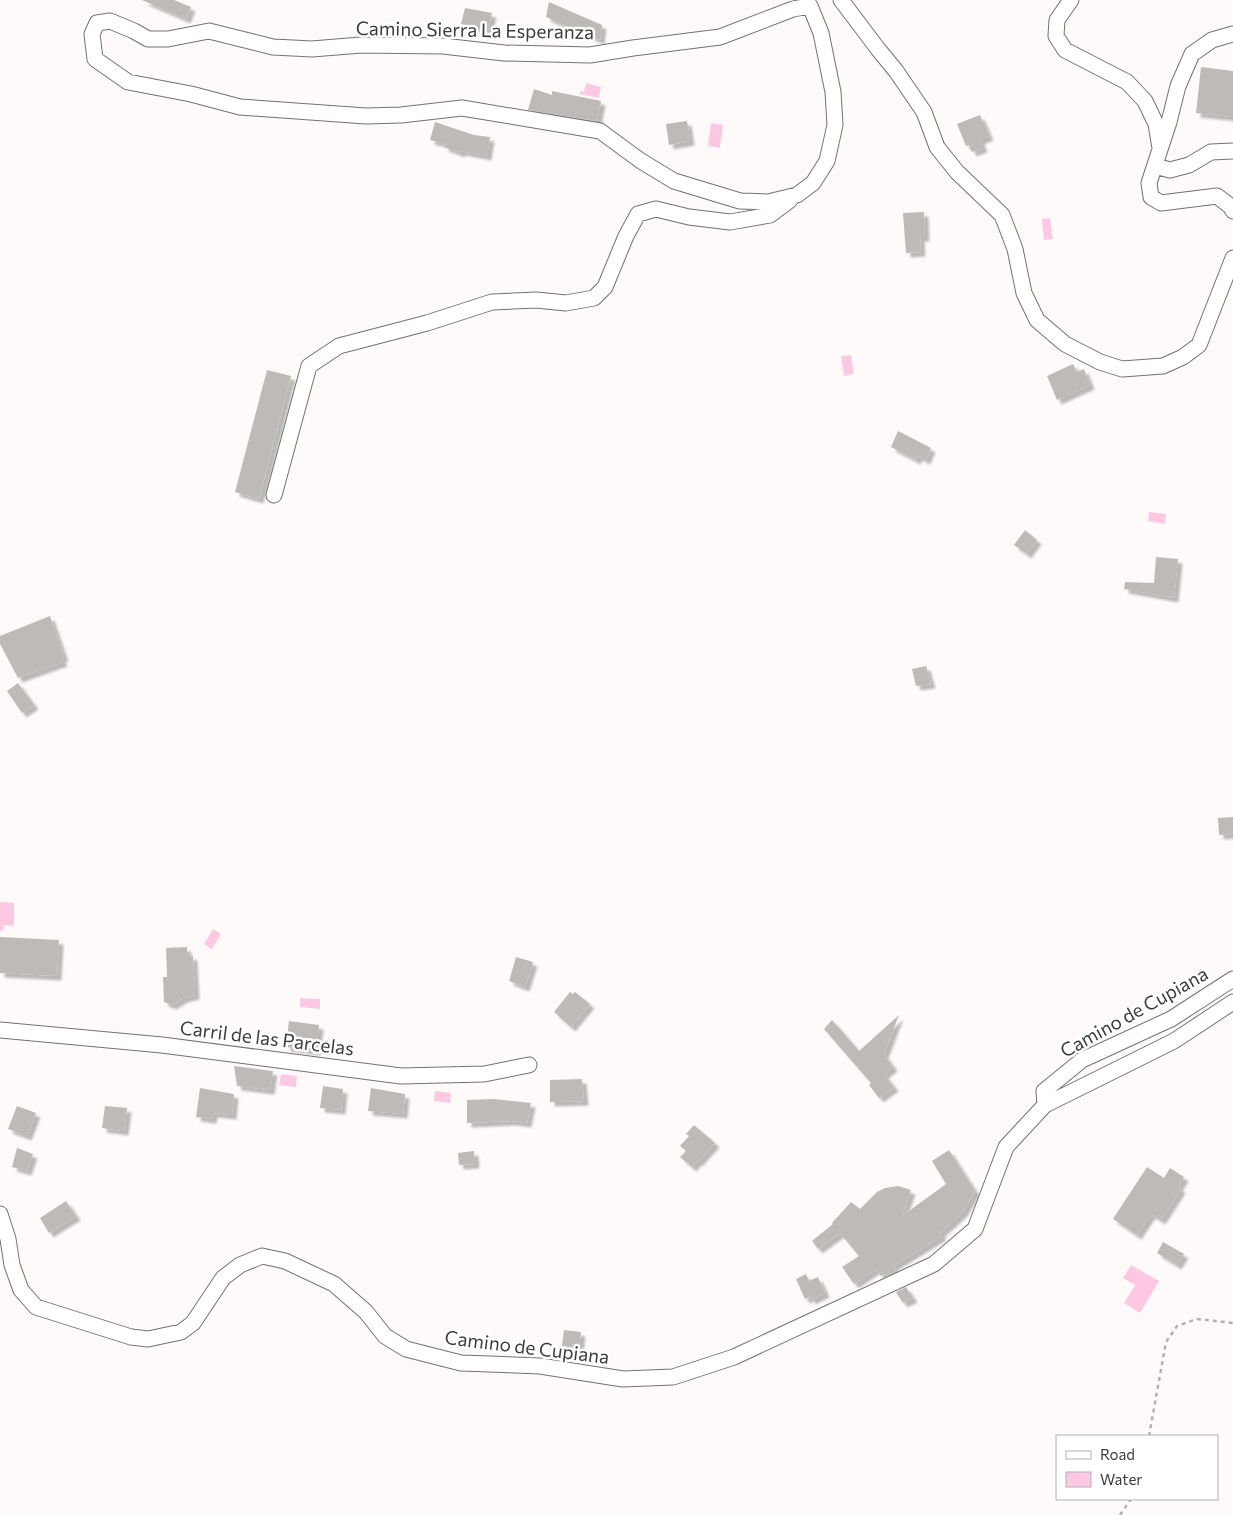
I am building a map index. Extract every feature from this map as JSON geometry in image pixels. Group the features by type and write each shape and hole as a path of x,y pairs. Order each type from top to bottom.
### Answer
{"street":[{"path":"841,0 896,71 924,112 937,147 957,172 1002,215 1015,249 1024,294 1037,320 1065,344 1100,362 1122,368 1163,366 1183,357 1199,345 1233,258"},
{"path":"1070,0 1057,20 1056,36 1065,50 1127,82 1145,101 1156,124 1161,149"},
{"name":"Camino Sierra La Esperanza","path":"811,3 821,33 833,92 835,126 827,161 813,183 797,194 768,202 740,201 674,181 641,161 600,131 462,108 401,115 366,116 240,107 192,94 128,82 95,59 92,34 97,23 110,22 134,31 148,39 168,39 209,31 283,48 443,46 504,54 590,55 720,37 811,3"},
{"path":"1233,34 1212,40 1192,54 1178,86 1161,149 1149,183 1151,197 1162,203 1216,196 1230,206 1233,211"},
{"path":"1155,166 1170,170 1189,165 1212,152 1233,151"},
{"path":"274,495 309,366 339,346 427,323 492,302 536,300 566,303 594,298 605,287 626,236 638,214 656,209 730,222 770,215 797,194"},
{"name":"Camino de Cupiana","path":"1045,1106 1044,1091 1082,1060 1171,1019 1233,979"},
{"name":"Camino de Cupiana","path":"0,1214 8,1239 12,1265 21,1290 36,1307 130,1337 148,1339 181,1332 193,1323 223,1278 240,1265 262,1256 285,1261 334,1284 366,1312 386,1336 406,1349 461,1362 540,1366 623,1379 673,1377 734,1357 934,1264 975,1229 1006,1147 1045,1106 1174,1041 1233,1002"},
{"name":"Carril de las Parcelas","path":"0,1030 162,1045 401,1076 484,1074 529,1065"}],"path":[{"path":"1149,1435 1166,1342 1178,1326 1197,1319 1233,1323"},
{"path":"1120,1515 1130,1500"}],"water":[{"path":"515,25 539,30 537,40 513,35"},
{"path":"586,83 601,87 599,98 580,94 580,91 584,92"},
{"path":"711,123 723,125 720,148 708,146"},
{"path":"1050,218 1053,239 1044,240 1042,219"},
{"path":"851,355 854,374 844,376 841,356"},
{"path":"1149,512 1166,514 1165,524 1148,521"},
{"path":"0,902 14,903 14,926 4,925 3,931 0,931"},
{"path":"213,929 221,934 212,949 204,944"},
{"path":"300,998 320,999 320,1009 300,1007"},
{"path":"281,1074 297,1076 296,1087 279,1085"},
{"path":"435,1091 451,1093 450,1103 434,1101"},
{"path":"1131,1265 1159,1281 1140,1313 1124,1303 1135,1285 1123,1278"}],"building":[{"path":"142,0 174,0 191,7 186,19"},
{"path":"549,2 602,25 600,40 546,17"},
{"path":"465,8 492,13 488,30 461,24"},
{"path":"1201,67 1233,71 1233,117 1196,113"},
{"path":"534,89 552,95 552,91 601,101 597,121 528,110"},
{"path":"980,115 989,136 980,140 983,148 972,152 969,145 966,146 957,124"},
{"path":"687,121 690,141 669,145 666,124"},
{"path":"435,122 474,135 490,137 487,156 461,151 461,153 444,147 445,144 430,140"},
{"path":"924,212 925,237 920,237 921,252 906,253 903,213"},
{"path":"1073,364 1077,372 1084,369 1090,385 1057,400 1047,376"},
{"path":"267,370 291,376 259,499 235,492"},
{"path":"898,431 931,448 926,460 918,456 916,460 891,447"},
{"path":"1025,530 1037,540 1027,554 1014,545"},
{"path":"1156,557 1178,559 1174,598 1124,589 1125,582 1154,583"},
{"path":"50,616 64,657 61,658 63,662 18,678 0,644 0,636"},
{"path":"926,666 931,684 916,686 912,669"},
{"path":"18,683 34,705 22,713 7,691"},
{"path":"1233,817 1233,834 1219,835 1218,818"},
{"path":"0,937 59,940 57,976 0,973"},
{"path":"187,947 187,955 193,956 195,995 183,998 172,1005 164,1002 163,977 167,977 166,948"},
{"path":"516,957 533,962 525,987 509,981"},
{"path":"570,992 573,994 575,992 590,1004 571,1027 554,1012"},
{"path":"899,1015 884,1054 893,1067 884,1074 894,1087 879,1098 869,1085 871,1083 824,1029 832,1020 859,1051"},
{"path":"289,1021 319,1025 316,1051 286,1047"},
{"path":"234,1066 273,1071 270,1090 237,1086"},
{"path":"582,1079 584,1101 550,1102 550,1080"},
{"path":"323,1086 343,1089 341,1110 320,1108"},
{"path":"200,1088 234,1094 232,1115 213,1113 212,1119 196,1117"},
{"path":"371,1088 405,1094 403,1114 368,1111"},
{"path":"494,1099 531,1103 527,1123 512,1121 467,1123 467,1100"},
{"path":"17,1106 36,1113 27,1136 8,1129"},
{"path":"105,1106 127,1108 124,1131 102,1128"},
{"path":"694,1125 715,1143 692,1167 680,1157 686,1151 680,1146 689,1136 686,1134"},
{"path":"17,1148 33,1154 27,1171 12,1167"},
{"path":"949,1150 975,1191 963,1212 940,1233 942,1236 893,1266 896,1271 886,1276 884,1274 881,1276 876,1269 854,1284 842,1267 859,1256 840,1233 818,1249 812,1241 833,1224 851,1202 860,1209 877,1192 885,1188 898,1186 911,1190 902,1216 946,1184 932,1161"},
{"path":"474,1151 475,1164 459,1165 458,1153"},
{"path":"1147,1167 1164,1178 1170,1168 1184,1177 1178,1187 1181,1189 1161,1220 1151,1214 1137,1235 1113,1219"},
{"path":"66,1201 76,1216 49,1233 40,1218"},
{"path":"1163,1242 1184,1254 1177,1265 1157,1253"},
{"path":"806,1274 809,1281 818,1277 825,1293 811,1300 810,1297 805,1299 796,1279"},
{"path":"906,1287 913,1298 903,1303 896,1292"},
{"path":"564,1330 581,1332 579,1348 562,1346"}]}
